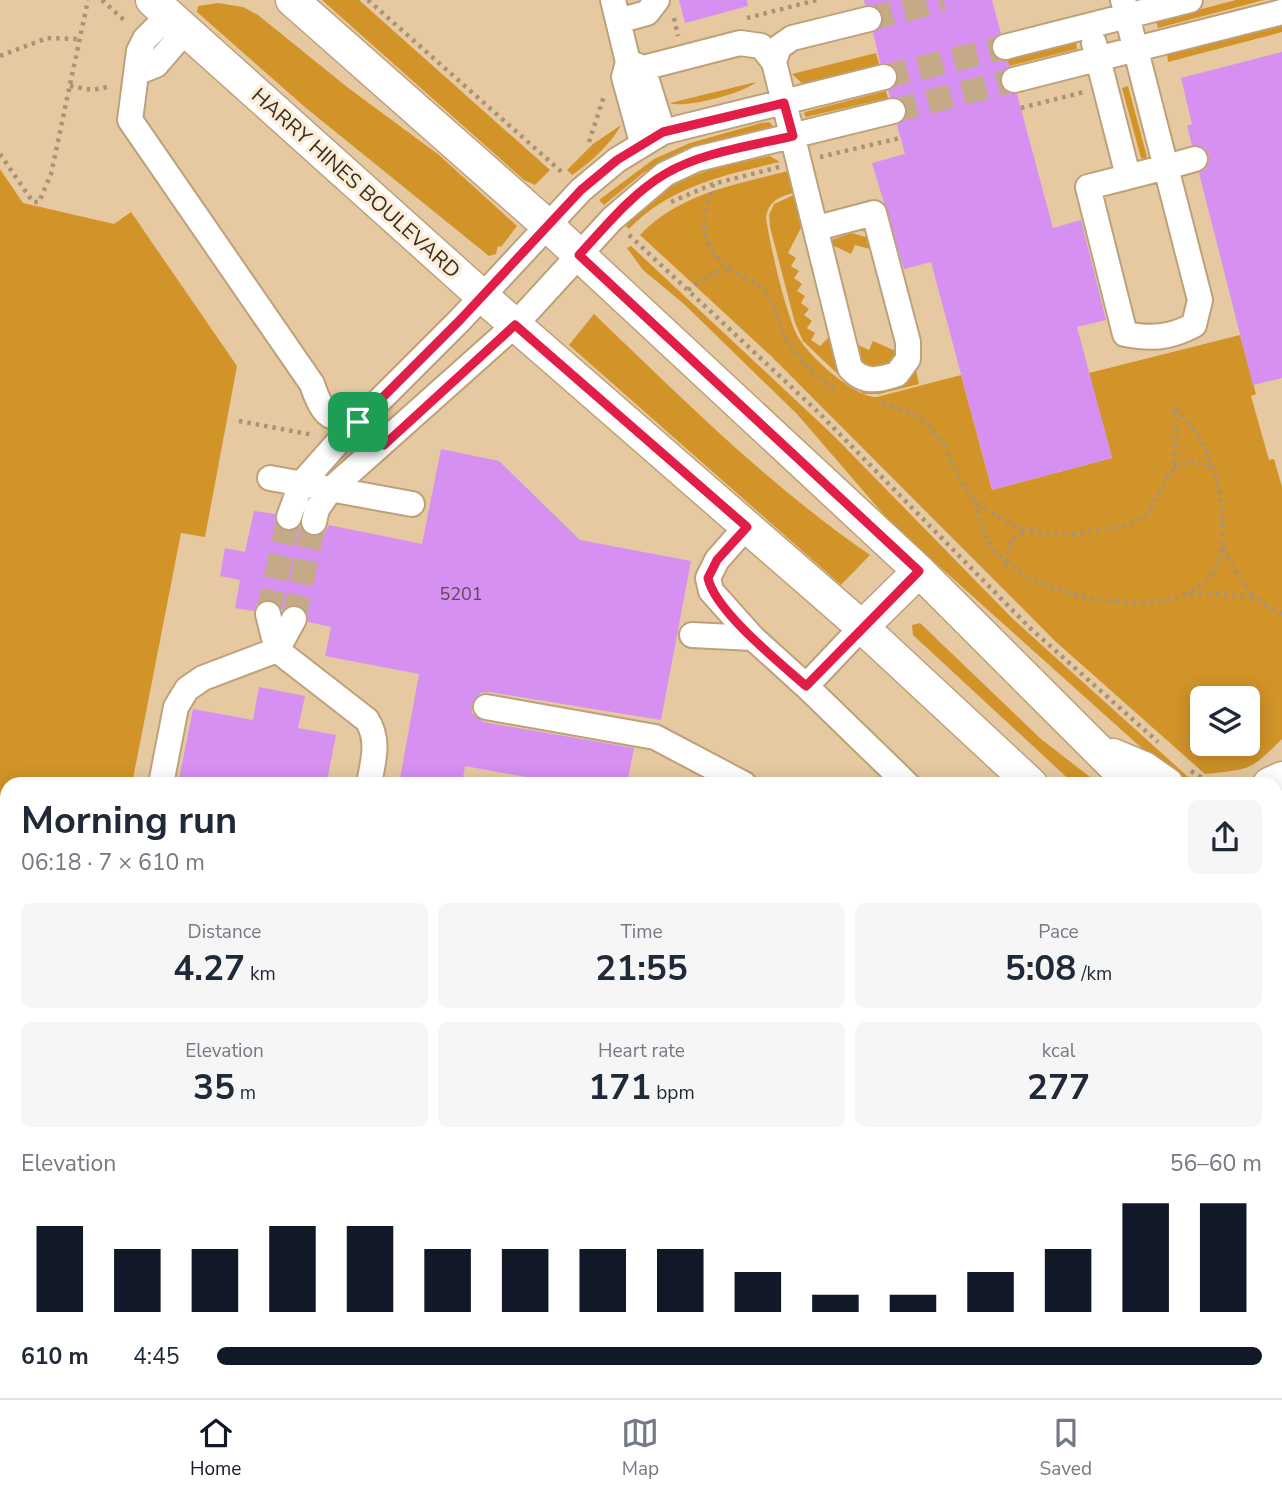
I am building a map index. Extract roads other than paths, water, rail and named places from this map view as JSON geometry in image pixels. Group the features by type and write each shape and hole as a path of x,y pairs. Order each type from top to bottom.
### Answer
{"main road":[{"path":"292,0 548,226 919,571 1125,777"},
{"name":"HARRY HINES BOULEVARD","path":"169,15 482,296 862,627 1023,777"},
{"path":"862,627 919,571"},
{"path":"1094,747 1144,768 1175,774"}],"street":[{"path":"652,137 636,65 615,11 647,13 657,0"},
{"path":"1004,47 1089,26 1125,8 1190,0"},
{"path":"1125,8 1137,49 1167,167 1200,300 1194,325 1180,333 1157,339 1125,334 1088,187 1167,167 1195,159"},
{"path":"1014,80 1282,12"},
{"path":"169,15 145,39 139,51 130,120 312,383 320,408 331,418 358,422 384,445"},
{"path":"774,62 779,47 792,38 869,19"},
{"path":"1089,26 1128,176"},
{"path":"636,65 740,43 761,46 774,62 817,228 818,248 850,368 867,380 897,374 908,359 908,342 874,214 817,228"},
{"path":"289,517 300,484 358,422 590,183 652,137 884,77"},
{"path":"314,522 317,509 330,490 384,445 515,325 612,219 665,174 698,159 893,111"},
{"path":"270,478 412,503"},
{"path":"747,527 717,560 708,578 710,591 752,638 900,777"},
{"path":"268,614 277,650 367,720 375,733 376,749 370,777"},
{"path":"163,777 176,707 187,689 203,678 277,650 295,619"},
{"path":"806,686 862,627"},
{"path":"692,635 752,638"},
{"path":"486,707 655,737 731,777"}],"tunnel":[{"path":"869,19 943,0"},
{"path":"884,77 1005,47"},
{"path":"893,111 1014,80"},
{"path":"268,614 289,517"},
{"path":"294,619 314,522"}]}
